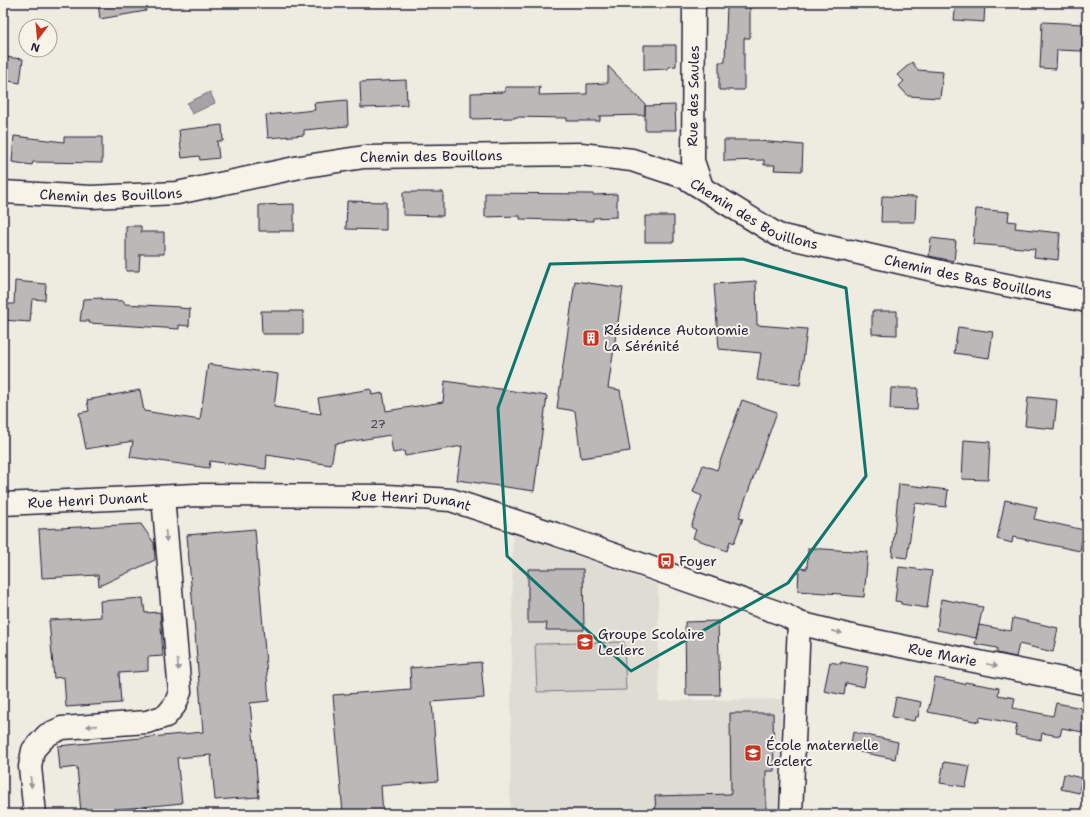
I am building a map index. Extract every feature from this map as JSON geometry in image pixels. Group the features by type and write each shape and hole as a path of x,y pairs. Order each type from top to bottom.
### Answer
{"street":[{"name":"Rue des Saules","path":"694,3 693,161 702,187"},
{"name":"Chemin des Bouillons","path":"3,192 91,196 177,193 300,167 364,158 581,154 632,160 684,177 778,235 846,251"},
{"name":"Chemin des Bas Bouillons","path":"846,251 946,273 1087,301"},
{"name":"Rue Henri Dunant","path":"3,504 217,495 387,496 451,500 650,567 784,615 800,623"},
{"path":"35,814 30,767 33,750 46,735 62,728 147,722 166,716 175,706 180,692 163,497"},
{"path":"790,814 800,623"},
{"name":"Rue Marie","path":"800,623 847,635 1087,684"}],"highlighted area":[{"path":"743,259 846,288 866,476 788,583 631,671 507,556 498,408 550,264"}],"shaded area":[{"path":"210,92 215,103 192,114 187,103"},
{"name":"Groupe Scolaire Leclerc","path":"513,533 658,585 659,701 782,699 778,814 510,814"},
{"path":"624,642 626,690 537,692 535,644"}],"building":[{"path":"98,3 145,3 146,11 100,19"},
{"path":"956,3 985,3 984,22 954,20"},
{"path":"727,4 750,5 750,38 744,38 744,90 719,90 719,62 725,62"},
{"path":"1042,22 1084,24 1082,51 1057,50 1056,69 1040,68"},
{"path":"644,45 676,45 676,66 668,67 668,69 644,70"},
{"path":"4,57 23,59 20,83 3,80"},
{"path":"912,62 918,70 943,72 940,98 908,96 899,86 904,81 897,75"},
{"path":"608,66 645,104 645,115 600,116 600,121 567,121 567,118 515,117 471,119 471,93 505,92 505,87 540,87 539,95 587,94 587,84 608,83"},
{"path":"406,80 407,105 361,108 360,82"},
{"path":"347,100 348,126 304,130 304,135 268,138 266,115 315,110 314,103"},
{"path":"675,105 676,130 645,130 645,106"},
{"path":"222,125 223,141 217,141 219,158 200,160 199,156 182,158 179,130"},
{"path":"14,136 64,142 64,137 102,137 102,163 33,162 32,165 12,162"},
{"path":"724,140 759,140 803,145 802,171 774,170 775,165 764,165 764,160 724,161"},
{"path":"403,192 443,192 443,216 403,215"},
{"path":"485,193 617,194 617,217 593,218 593,221 520,219 520,216 485,217"},
{"path":"882,196 916,197 915,222 881,222"},
{"path":"347,201 386,202 386,230 346,229"},
{"path":"294,204 294,231 259,231 259,205"},
{"path":"976,209 1009,212 1008,221 1016,222 1015,228 1060,233 1058,260 1034,257 1035,249 973,244"},
{"path":"645,216 674,216 674,242 645,242"},
{"path":"126,226 141,226 141,232 164,232 164,254 140,254 139,271 126,271"},
{"path":"931,238 956,241 954,261 929,256"},
{"path":"15,281 46,284 45,300 32,299 30,322 3,320 4,304 14,304"},
{"name":"Résidence Autonomie La Sérénité","path":"575,281 623,288 608,388 620,390 630,451 581,458 575,411 557,408"},
{"path":"756,281 757,325 807,329 800,385 757,380 761,353 719,349 714,284"},
{"path":"102,298 102,300 124,301 124,304 180,307 190,309 189,326 179,325 179,329 89,323 89,321 80,321 83,299"},
{"path":"261,311 303,311 303,334 262,334"},
{"path":"872,311 897,311 897,335 872,334"},
{"path":"958,327 993,332 989,358 954,353"},
{"path":"208,364 278,374 274,407 321,414 318,398 371,389 372,395 383,393 386,411 443,402 445,381 547,396 534,491 457,480 462,446 405,456 404,451 393,453 390,435 335,444 331,465 267,455 266,469 210,461 209,468 130,457 133,441 86,449 79,413 89,411 87,400 140,390 144,411 200,420"},
{"path":"891,388 918,388 917,410 890,409"},
{"path":"1028,397 1057,400 1054,429 1025,426"},
{"path":"742,400 777,412 739,517 743,518 734,543 730,541 727,551 693,538 696,530 691,527 702,496 693,492 703,465 717,470"},
{"path":"964,440 990,442 988,480 962,479"},
{"path":"899,484 948,490 946,507 915,503 907,558 892,556"},
{"path":"1005,500 1037,507 1034,519 1084,530 1080,551 1013,537 1012,543 997,539"},
{"path":"141,524 154,543 155,560 99,586 98,575 42,578 39,529"},
{"path":"255,529 269,701 250,703 259,797 215,800 211,755 177,758 182,803 81,813 77,767 60,769 58,746 203,732 187,535"},
{"path":"808,548 868,552 864,597 798,591 799,568 807,569"},
{"path":"899,567 932,571 927,608 901,604 901,602 895,601"},
{"path":"528,569 583,569 584,630 546,630 547,623 528,623"},
{"path":"143,598 145,613 160,612 163,656 148,657 148,671 119,673 121,703 66,707 64,677 54,678 49,620 101,617 100,601"},
{"path":"941,599 983,607 976,638 937,630"},
{"path":"1013,618 1058,628 1053,652 1019,644 1016,657 997,653 997,648 975,644 979,625 1011,631"},
{"path":"718,621 720,695 686,695 685,622"},
{"path":"481,662 484,698 432,702 438,781 381,786 383,814 343,814 333,695 411,689 410,668"},
{"path":"830,662 841,664 841,662 868,667 864,687 846,683 844,695 824,691"},
{"path":"935,678 964,684 965,682 999,688 998,695 1015,698 1013,708 1053,716 1056,703 1087,709 1087,733 1062,728 1060,736 1042,733 1041,740 1015,735 1017,724 980,717 979,722 928,712"},
{"path":"896,697 921,702 918,717 915,717 914,721 892,717"},
{"path":"730,713 773,713 774,771 766,771 766,814 656,814 655,796 731,794"},
{"path":"853,732 898,742 895,759 850,750"},
{"path":"944,762 970,766 966,787 940,783"},
{"path":"1064,774 1082,778 1079,793 1061,789"}],"place":[{"name":"Résidence Autonomie La Sérénité","path":"591,338"},
{"name":"Foyer","path":"666,561"},
{"name":"Groupe Scolaire Leclerc","path":"585,642"},
{"name":"École maternelle Leclerc","path":"753,753"}]}
